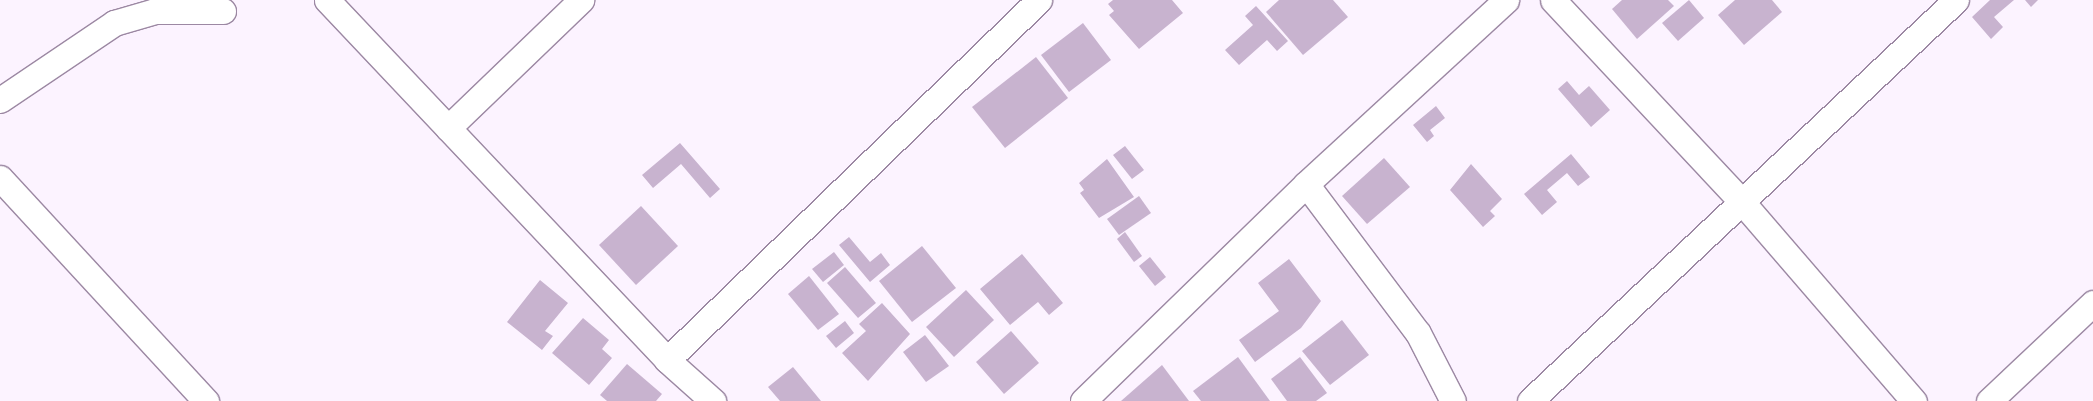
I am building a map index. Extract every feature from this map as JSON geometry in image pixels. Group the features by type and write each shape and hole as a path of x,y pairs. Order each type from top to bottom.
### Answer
{"street":[{"path":"327,0 667,360 713,401"},
{"path":"448,128 581,0"},
{"path":"667,360 1039,0"},
{"path":"1083,401 1306,184 1506,0"},
{"path":"1553,0 1742,202 1914,401"},
{"path":"1530,401 1956,0"},
{"path":"0,100 114,23 156,11 223,11"},
{"path":"0,178 206,401"},
{"path":"1306,184 1418,333 1453,401"},
{"path":"1990,401 2093,303"}],"building":[{"path":"1113,0 1172,0 1183,13 1139,49 1109,15 1114,11 1108,4"},
{"path":"1279,0 1333,0 1348,17 1303,55 1266,12"},
{"path":"1622,0 1668,0 1674,6 1637,39 1612,9"},
{"path":"1689,0 1704,18 1678,41 1662,23"},
{"path":"1735,0 1772,0 1782,12 1744,45 1718,15"},
{"path":"1990,0 2014,0 1994,17 2003,27 1991,39 1972,17"},
{"path":"2025,0 2038,0 2031,7"},
{"path":"1256,6 1288,41 1277,51 1267,40 1239,65 1225,50 1253,25 1245,16"},
{"path":"1083,23 1111,60 1069,92 1041,55"},
{"path":"1036,57 1068,98 1005,148 972,107"},
{"path":"1567,81 1579,95 1589,86 1610,110 1591,127 1558,89"},
{"path":"1436,106 1445,118 1430,130 1434,136 1427,142 1413,125"},
{"path":"680,143 720,189 710,198 681,164 653,188 642,175"},
{"path":"1125,146 1144,170 1132,179 1113,155"},
{"path":"1571,154 1590,177 1578,186 1567,173 1547,190 1557,202 1542,215 1524,194"},
{"path":"1384,158 1410,187 1367,224 1342,196"},
{"path":"1107,159 1134,197 1099,218 1080,193 1084,190 1079,183"},
{"path":"1471,164 1502,199 1490,211 1495,216 1483,227 1450,190"},
{"path":"1139,196 1151,213 1119,235 1107,219"},
{"path":"641,206 678,246 636,285 599,245"},
{"path":"1125,232 1142,256 1134,262 1117,239"},
{"path":"849,237 870,262 881,253 890,265 870,282 839,245"},
{"path":"922,246 956,288 912,322 879,281"},
{"path":"834,252 844,265 823,282 812,269"},
{"path":"1022,254 1063,303 1049,315 1038,302 1010,325 980,289"},
{"path":"1150,257 1166,277 1155,286 1139,266"},
{"path":"1289,259 1321,301 1301,328 1255,362 1239,340 1279,311 1258,283"},
{"path":"845,267 876,303 858,318 827,283"},
{"path":"809,276 839,314 818,330 788,294"},
{"path":"540,280 568,303 545,331 553,336 542,350 507,322"},
{"path":"966,290 994,320 954,357 926,327"},
{"path":"882,303 910,334 868,381 842,353 866,331 859,324"},
{"path":"583,318 609,340 602,349 612,358 589,385 552,353"},
{"path":"1342,320 1369,355 1330,385 1302,351"},
{"path":"845,321 854,333 836,348 826,336"},
{"path":"1011,331 1039,363 1004,394 976,362"},
{"path":"925,335 949,366 926,382 903,352"},
{"path":"1238,357 1270,401 1201,401 1193,391"},
{"path":"1300,357 1327,393 1316,401 1287,401 1271,379"},
{"path":"627,364 662,394 656,401 607,401 600,395"},
{"path":"1162,365 1189,401 1121,401"},
{"path":"793,367 821,401 780,401 768,387"}]}
